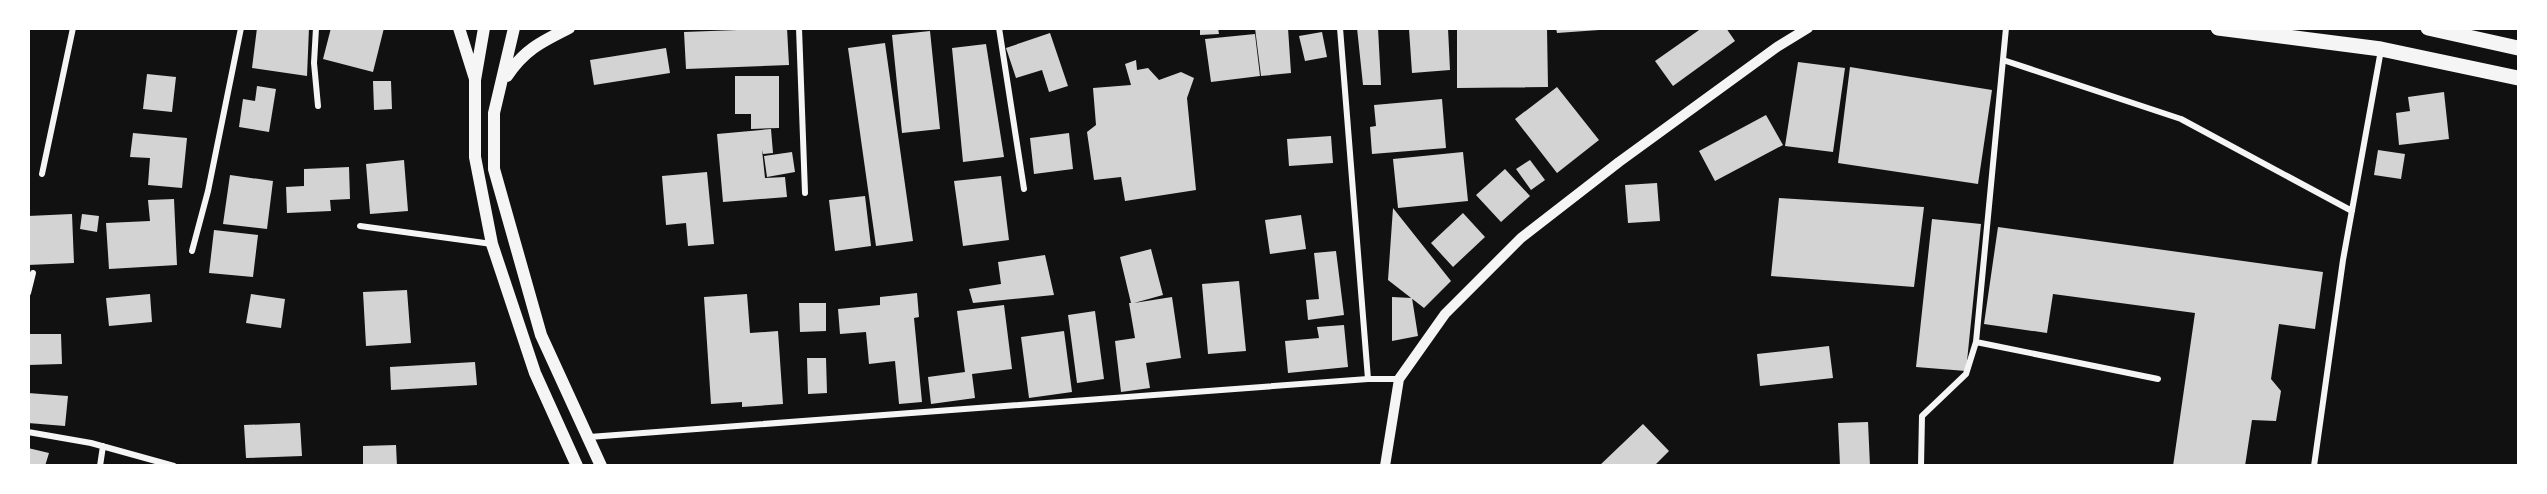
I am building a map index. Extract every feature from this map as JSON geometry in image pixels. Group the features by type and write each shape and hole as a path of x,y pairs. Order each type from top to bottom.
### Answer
{"main road":[{"path":"459,28 475,80"},
{"path":"484,28 475,80 475,157 492,244 535,373 577,465"},
{"path":"514,28 504,80 494,113 494,169 541,335 601,465"},
{"path":"504,80 519,57 540,42 569,28"},
{"path":"2218,28 2381,49 2518,78"},
{"path":"2428,28 2518,47"}],"street":[{"path":"42,174 73,28"},
{"path":"192,251 208,191 242,28"},
{"path":"316,28 314,63 318,106"},
{"path":"799,28 806,193"},
{"path":"999,28 1024,189"},
{"path":"1340,28 1368,379"},
{"path":"1385,465 1399,379 1445,314 1521,238 1619,162 1777,47 1808,28"},
{"path":"1921,465 1922,416 1966,374 1976,342 2006,28"},
{"path":"2314,465 2352,211 2381,49"},
{"path":"2003,60 2181,119 2352,211"},
{"path":"360,226 492,244"},
{"path":"28,292 33,273"},
{"path":"1976,342 2158,380"},
{"path":"588,437 1368,379 1399,379"},
{"path":"28,432 103,446 174,465"},
{"path":"100,465 103,446"}],"building":[{"path":"257,28 309,28 307,76 252,68"},
{"path":"331,28 384,28 373,72 323,59"},
{"path":"787,28 789,65 686,69 684,32"},
{"path":"1200,28 1218,28 1219,34 1200,35"},
{"path":"1255,28 1288,28 1291,73 1261,76"},
{"path":"1357,28 1378,28 1381,85 1363,85"},
{"path":"1448,28 1450,70 1412,73 1409,29"},
{"path":"1457,28 1547,28 1548,87 1457,88"},
{"path":"1556,28 1599,28 1599,30 1557,33"},
{"path":"1702,28 1726,28 1735,41 1673,86 1655,61"},
{"path":"930,31 940,129 902,133 892,35"},
{"path":"1322,32 1327,57 1305,61 1299,36"},
{"path":"1050,33 1068,86 1049,92 1042,70 1016,78 1006,48"},
{"path":"1255,34 1260,76 1211,82 1205,39"},
{"path":"885,43 913,241 876,246 848,48"},
{"path":"986,44 1004,157 963,162 952,48"},
{"path":"666,48 670,73 594,85 590,60"},
{"path":"1136,60 1137,70 1148,68 1159,80 1181,72 1194,78 1187,98 1196,190 1125,201 1121,177 1094,180 1087,132 1096,125 1093,88 1131,85 1125,64"},
{"path":"1798,62 1845,68 1833,152 1785,146"},
{"path":"1850,67 1992,90 1978,184 1838,163"},
{"path":"147,74 176,77 172,112 143,109"},
{"path":"735,76 779,76 779,128 751,129 751,114 735,114"},
{"path":"373,81 391,81 392,109 374,110"},
{"path":"257,86 276,89 269,132 239,127 243,99 255,101"},
{"path":"1557,87 1599,140 1557,173 1515,119"},
{"path":"2444,92 2449,139 2399,145 2396,113 2410,111 2408,97"},
{"path":"1442,99 1446,148 1372,154 1370,127 1376,126 1374,105"},
{"path":"1766,115 1783,145 1715,181 1699,151"},
{"path":"771,129 773,153 763,154 762,150 765,178 785,177 787,197 723,202 717,134"},
{"path":"133,133 187,138 182,188 148,185 150,158 130,157"},
{"path":"1069,133 1073,169 1034,174 1030,138"},
{"path":"1331,136 1333,163 1289,166 1287,139"},
{"path":"2378,150 2405,154 2401,179 2374,175"},
{"path":"792,152 795,172 767,177 764,156"},
{"path":"1463,152 1468,201 1398,208 1393,159"},
{"path":"404,160 408,211 370,214 366,164"},
{"path":"1530,160 1545,180 1531,190 1516,169"},
{"path":"349,167 350,199 330,200 331,211 287,213 286,187 304,186 304,169"},
{"path":"1505,169 1530,196 1501,222 1476,195"},
{"path":"707,172 714,244 688,246 686,223 666,225 662,176"},
{"path":"230,175 273,181 267,229 223,224"},
{"path":"1001,176 1009,240 963,246 954,181"},
{"path":"1657,183 1660,221 1628,223 1625,185"},
{"path":"865,196 871,246 835,251 829,200"},
{"path":"1779,198 1924,207 1914,287 1771,276"},
{"path":"174,199 177,265 109,269 106,223 150,221 148,200"},
{"path":"1393,208 1451,281 1424,308 1388,280"},
{"path":"1463,213 1485,237 1453,267 1431,243"},
{"path":"72,214 74,263 28,265 28,216"},
{"path":"82,214 99,216 97,232 80,229"},
{"path":"1301,215 1306,249 1270,254 1265,220"},
{"path":"1932,219 1981,224 1966,371 1916,367"},
{"path":"1998,227 2323,272 2315,329 2279,324 2271,379 2281,391 2276,421 2252,420 2245,466 2173,466 2195,313 2053,294 2047,333 1984,324"},
{"path":"214,230 258,235 253,277 209,273"},
{"path":"1151,249 1163,295 1134,303 1172,297 1181,358 1146,363 1150,388 1121,392 1115,341 1135,338 1129,303 1131,303 1120,257"},
{"path":"1336,251 1344,315 1308,320 1306,300 1319,299 1314,253"},
{"path":"1045,255 1054,295 973,303 969,289 1001,284 998,262"},
{"path":"1239,281 1246,351 1208,354 1202,284"},
{"path":"407,290 411,343 366,346 363,292"},
{"path":"917,293 919,317 914,318 922,402 899,404 895,361 869,364 866,332 840,334 838,309 880,305 880,297"},
{"path":"150,294 152,322 109,326 106,298"},
{"path":"251,294 285,299 281,328 246,323"},
{"path":"747,294 750,333 778,331 783,404 742,407 742,402 711,404 704,297"},
{"path":"1392,297 1412,298 1418,336 1392,341"},
{"path":"799,303 826,303 826,331 800,332"},
{"path":"1004,305 1012,369 972,374 975,398 931,404 928,377 965,372 957,311"},
{"path":"1095,311 1104,379 1077,383 1068,315"},
{"path":"1344,325 1348,367 1288,373 1285,341 1319,338 1317,327"},
{"path":"1064,331 1072,392 1029,398 1021,337"},
{"path":"28,334 61,334 62,364 28,365"},
{"path":"1829,346 1833,378 1760,386 1757,354"},
{"path":"807,358 826,358 827,393 808,394"},
{"path":"475,362 477,385 391,390 390,367"},
{"path":"28,393 68,396 65,426 28,423"},
{"path":"1868,422 1870,466 1840,466 1838,423"},
{"path":"300,423 302,456 246,458 244,425"},
{"path":"1643,424 1669,451 1654,466 1599,466"},
{"path":"396,445 397,466 363,466 363,446"},
{"path":"28,448 49,453 45,466 28,466"}]}
